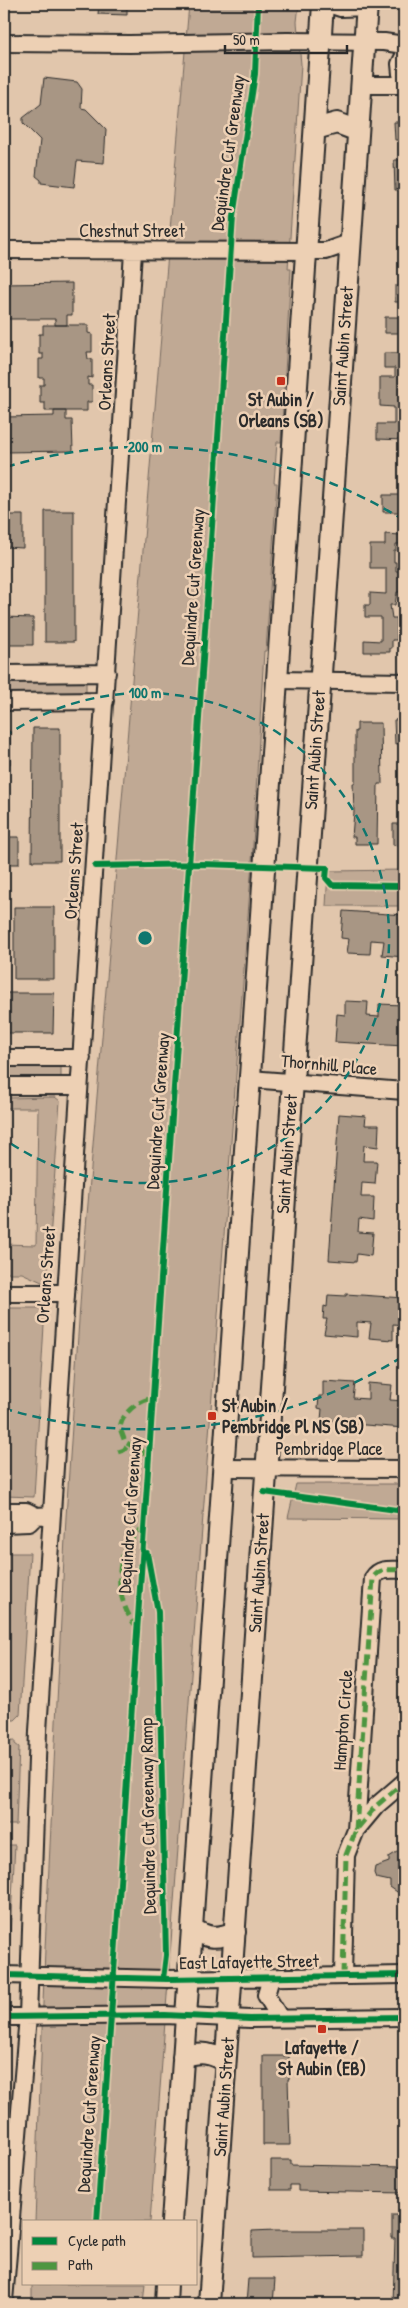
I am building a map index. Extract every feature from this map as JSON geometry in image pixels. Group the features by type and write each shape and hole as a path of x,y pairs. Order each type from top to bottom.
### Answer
{"main road":[{"path":"172,2220 323,4"},
{"path":"335,4 341,6 367,4"},
{"name":"Saint Aubin Street","path":"209,2304 225,2062 230,2017 349,243 367,4"},
{"path":"315,129 337,123 358,131"},
{"path":"192,1928 203,1936 212,1938 221,1938 235,1932"},
{"path":"183,2057 191,2054 207,2053 225,2062"},
{"path":"166,2304 167,2286"}],"street":[{"path":"4,43 286,41 320,43 364,42 404,45"},
{"path":"404,56 400,64 401,74 404,77"},
{"path":"361,85 404,85"},
{"name":"Chestnut Street","path":"4,250 134,252 326,251 349,243"},
{"name":"Orleans Street","path":"4,2301 6,2235 28,2016 38,1731 38,1514 65,1294 134,252"},
{"path":"4,674 107,673"},
{"path":"277,680 404,682"},
{"path":"4,702 105,701"},
{"path":"4,1058 82,1058"},
{"name":"Thornhill Place","path":"250,1079 404,1091"},
{"path":"4,1086 79,1086"},
{"path":"4,1293 65,1294"},
{"name":"Pembridge Place","path":"223,1468 404,1469"},
{"path":"4,1504 12,1504 38,1514"},
{"path":"4,1511 38,1514"},
{"path":"4,1524 29,1523 38,1514"},
{"name":"Hampton Circle","path":"356,1830 372,1578 377,1572 383,1570 404,1570"},
{"path":"343,1975 346,1855 356,1830 376,1806 404,1782"},
{"name":"East Lafayette Street","path":"4,1975 189,1979 404,1975"},
{"path":"272,1978 266,1995 280,2018"},
{"path":"4,2017 404,2017"}],"shaded area":[{"path":"189,4 299,4 297,22 301,64 288,269 291,269 281,442 277,442 274,483 277,483 266,651 264,651 252,862 150,2220 35,2220 45,1949 66,1517 82,1275"},
{"path":"4,682 86,682 86,694 4,694"},
{"path":"404,870 404,906 326,906 328,871"},
{"path":"4,1066 61,1066 61,1078 4,1078"},
{"path":"55,1097 60,1101 47,1281 44,1283 22,1273 4,1273 4,1244 36,1245 38,1108 4,1108 4,1098"},
{"path":"4,1308 45,1308 34,1497 4,1496"},
{"path":"296,1484 404,1484 404,1519 288,1518"},
{"path":"4,1553 30,1553 20,1715 15,1720 4,1720"},
{"path":"15,1740 15,1744 19,1747 16,1825 4,1825 4,1741"},
{"path":"4,1845 15,1845 9,1953 4,1953"},
{"path":"32,2286 145,2286 143,2304 32,2304"}],"building":[{"path":"99,4 127,4 127,15 98,14"},
{"path":"44,78 77,82 82,89 81,108 86,109 106,129 104,163 77,161 74,187 41,183 41,180 36,176 40,140 23,123 23,118 41,104"},
{"path":"394,122 404,122 404,140 395,140"},
{"path":"394,160 404,160 404,190 395,190"},
{"path":"72,283 72,315 67,315 67,325 55,325 55,319 4,319 4,284"},
{"path":"395,286 404,286 404,302 395,302"},
{"path":"385,317 404,317 404,440 377,439 377,424 394,424 394,407 380,406 380,377 395,377 395,368 384,368 384,353 400,353 400,333 385,333"},
{"path":"43,325 88,325 88,333 92,334 92,352 87,352 88,359 92,359 92,378 88,377 88,385 92,385 92,402 87,402 87,411 45,411 45,403 40,403 40,385 44,385 44,378 39,378 39,359 43,359 43,354 39,354 39,334 43,334"},
{"path":"54,411 66,411 66,420 72,420 73,451 4,452 4,417 54,416"},
{"path":"383,495 404,495 404,512 383,512"},
{"path":"45,511 74,511 74,642 45,642"},
{"path":"4,515 23,515 23,548 4,547"},
{"path":"385,534 401,535 401,544 396,544 396,551 394,551 394,562 396,562 396,571 402,571 401,592 397,592 395,605 390,605 392,618 397,618 397,640 392,640 390,652 364,652 364,640 381,641 381,617 365,617 365,605 370,605 370,593 386,594 386,568 370,568 370,545 385,545"},
{"path":"4,617 33,618 33,645 4,645"},
{"path":"403,717 404,743 395,744 394,720 403,719"},
{"path":"357,723 381,723 382,784 378,784 377,844 355,844 355,837 352,837 355,731 357,731"},
{"path":"33,728 60,728 60,861 32,861"},
{"path":"4,731 10,731 10,764 4,764"},
{"path":"393,824 404,824 404,847 393,845"},
{"path":"4,837 19,837 19,864 4,864"},
{"path":"14,907 54,907 54,979 14,979"},
{"path":"343,911 404,915 404,957 382,955 384,941 371,940 370,954 347,953 349,939 341,938"},
{"path":"4,993 54,993 53,1033 4,1033"},
{"path":"345,1001 368,1002 367,1016 379,1017 379,1004 403,1005 404,1046 335,1042 337,1014 345,1015"},
{"path":"339,1114 366,1116 365,1125 379,1125 378,1147 364,1145 363,1161 377,1161 375,1184 362,1183 361,1197 374,1197 373,1221 359,1219 358,1232 373,1233 371,1256 357,1254 356,1262 329,1260"},
{"path":"346,1294 404,1298 404,1325 393,1324 393,1340 369,1338 371,1323 357,1322 357,1337 324,1334 327,1319 323,1319 324,1306 327,1307 328,1295 346,1296"},
{"path":"323,1381 355,1383 353,1398 368,1399 368,1383 392,1385 390,1400 404,1401 404,1428 321,1420 322,1409 318,1408 319,1396 323,1396"},
{"path":"400,1845 404,1846 404,1897 400,1898 400,1894 390,1887 390,1881 376,1878 374,1873 375,1867 389,1862 389,1857 400,1850"},
{"path":"263,2056 289,2056 290,2145 263,2145"},
{"path":"271,2160 291,2160 291,2165 404,2167 404,2193 298,2191 298,2185 290,2185 290,2190 271,2190"},
{"path":"392,2215 404,2215 404,2304 393,2304 395,2238 392,2238"},
{"path":"363,2230 363,2256 252,2258 252,2231"},
{"path":"248,2279 275,2279 273,2304 246,2304"}],"marked path":[{"path":"149,1455 125,1442 120,1428 127,1412 136,1405 153,1398"},
{"path":"118,1452 124,1450 129,1444"},
{"path":"138,1628 124,1604 120,1575 126,1547 134,1536 145,1527"},
{"path":"356,1830 373,1578 379,1572 404,1570"},
{"path":"343,1975 346,1855 356,1830 376,1806 404,1782"}],"cycle path":[{"name":"Dequindre Cut Greenway","path":"97,2220 233,217 255,74 258,4"},
{"path":"95,866 202,864 327,868 326,878 332,885 404,886"},
{"path":"264,1492 404,1511"},
{"name":"Dequindre Cut Greenway","path":"147,1553 158,1612 166,1955 163,1979"},
{"path":"4,1975 167,1979 404,1975"},
{"path":"4,2017 165,2015 250,2019 404,2017"}],"place":[{"name":"St Aubin / Orleans (SB)","path":"281,381"},
{"name":"St Aubin / Pembridge Pl NS (SB)","path":"212,1416"},
{"name":"Lafayette / St Aubin (EB)","path":"322,2029"}]}
